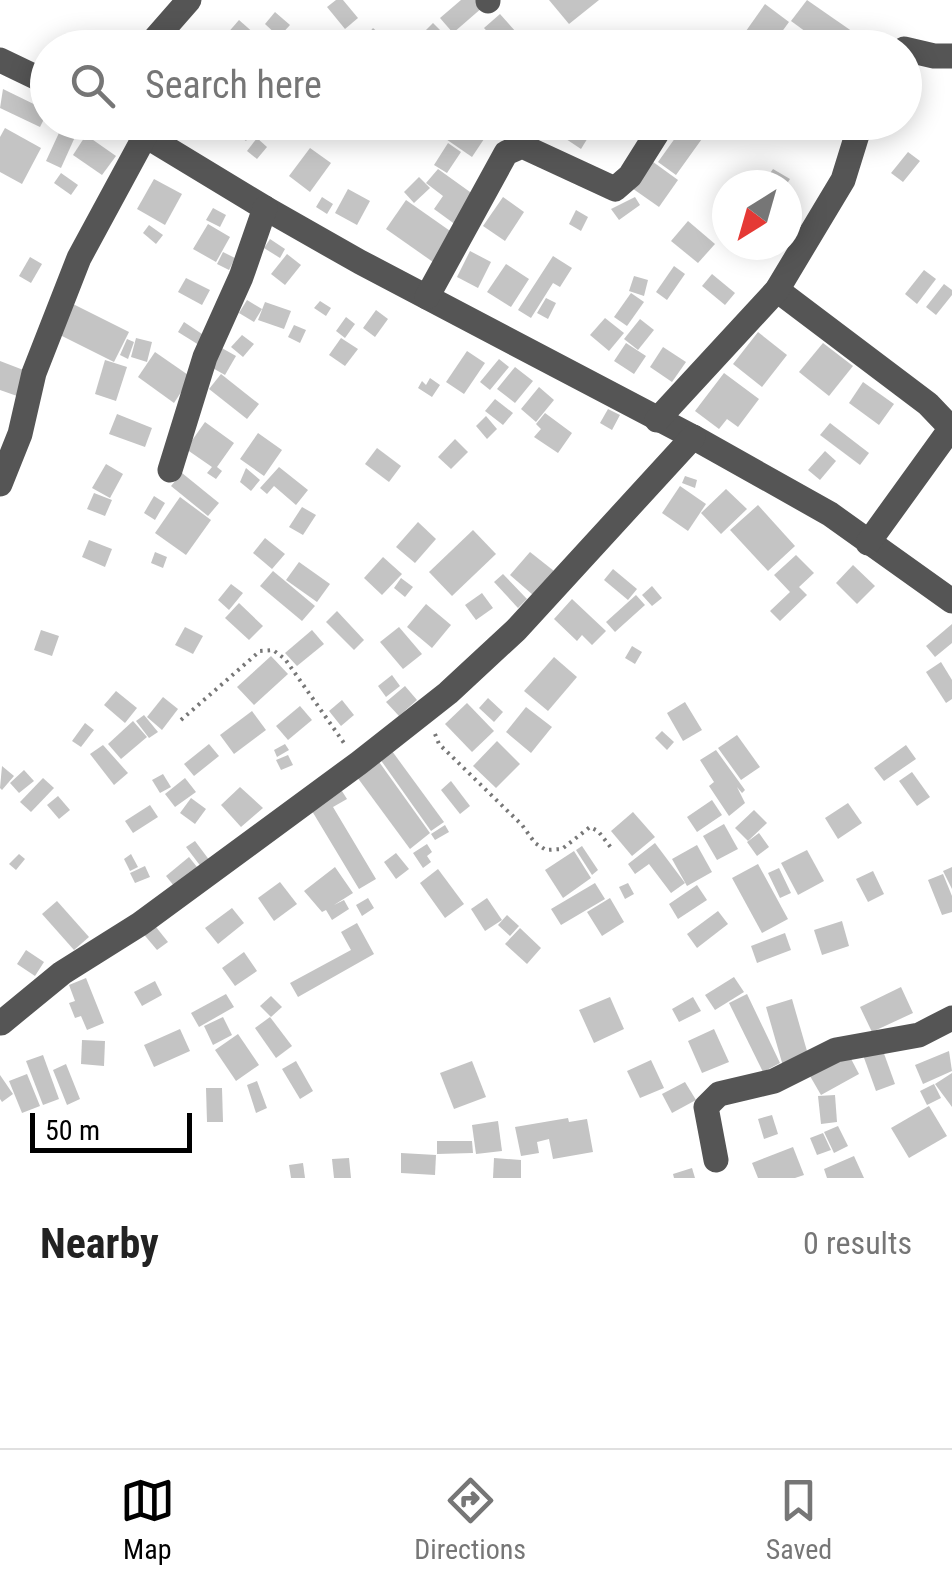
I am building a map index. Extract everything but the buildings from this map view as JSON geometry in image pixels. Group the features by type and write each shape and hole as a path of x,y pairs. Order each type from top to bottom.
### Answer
{"street":[{"path":"163,30 188,0"},
{"path":"922,53 952,56"},
{"path":"0,60 30,74"},
{"path":"0,484 20,434 34,373 129,140"},
{"path":"152,140 265,208 693,436 830,514 952,601"},
{"path":"427,296 506,153 522,146 616,189 630,176 653,140"},
{"path":"658,420 776,290 843,180 855,140"},
{"path":"170,470 205,357 241,277 265,208"},
{"path":"776,290 928,404 951,428"},
{"path":"868,543 951,428 952,420"},
{"path":"1,1023 62,973 140,924 424,712 516,630 693,436"},
{"path":"716,1160 706,1107 719,1094 774,1081 836,1050 919,1035 952,1018"}],"path":[{"path":"181,720 260,651 273,650 285,659 359,763"},
{"path":"424,712 440,744 536,843 546,850 562,850 590,828 598,830 612,849"}]}
